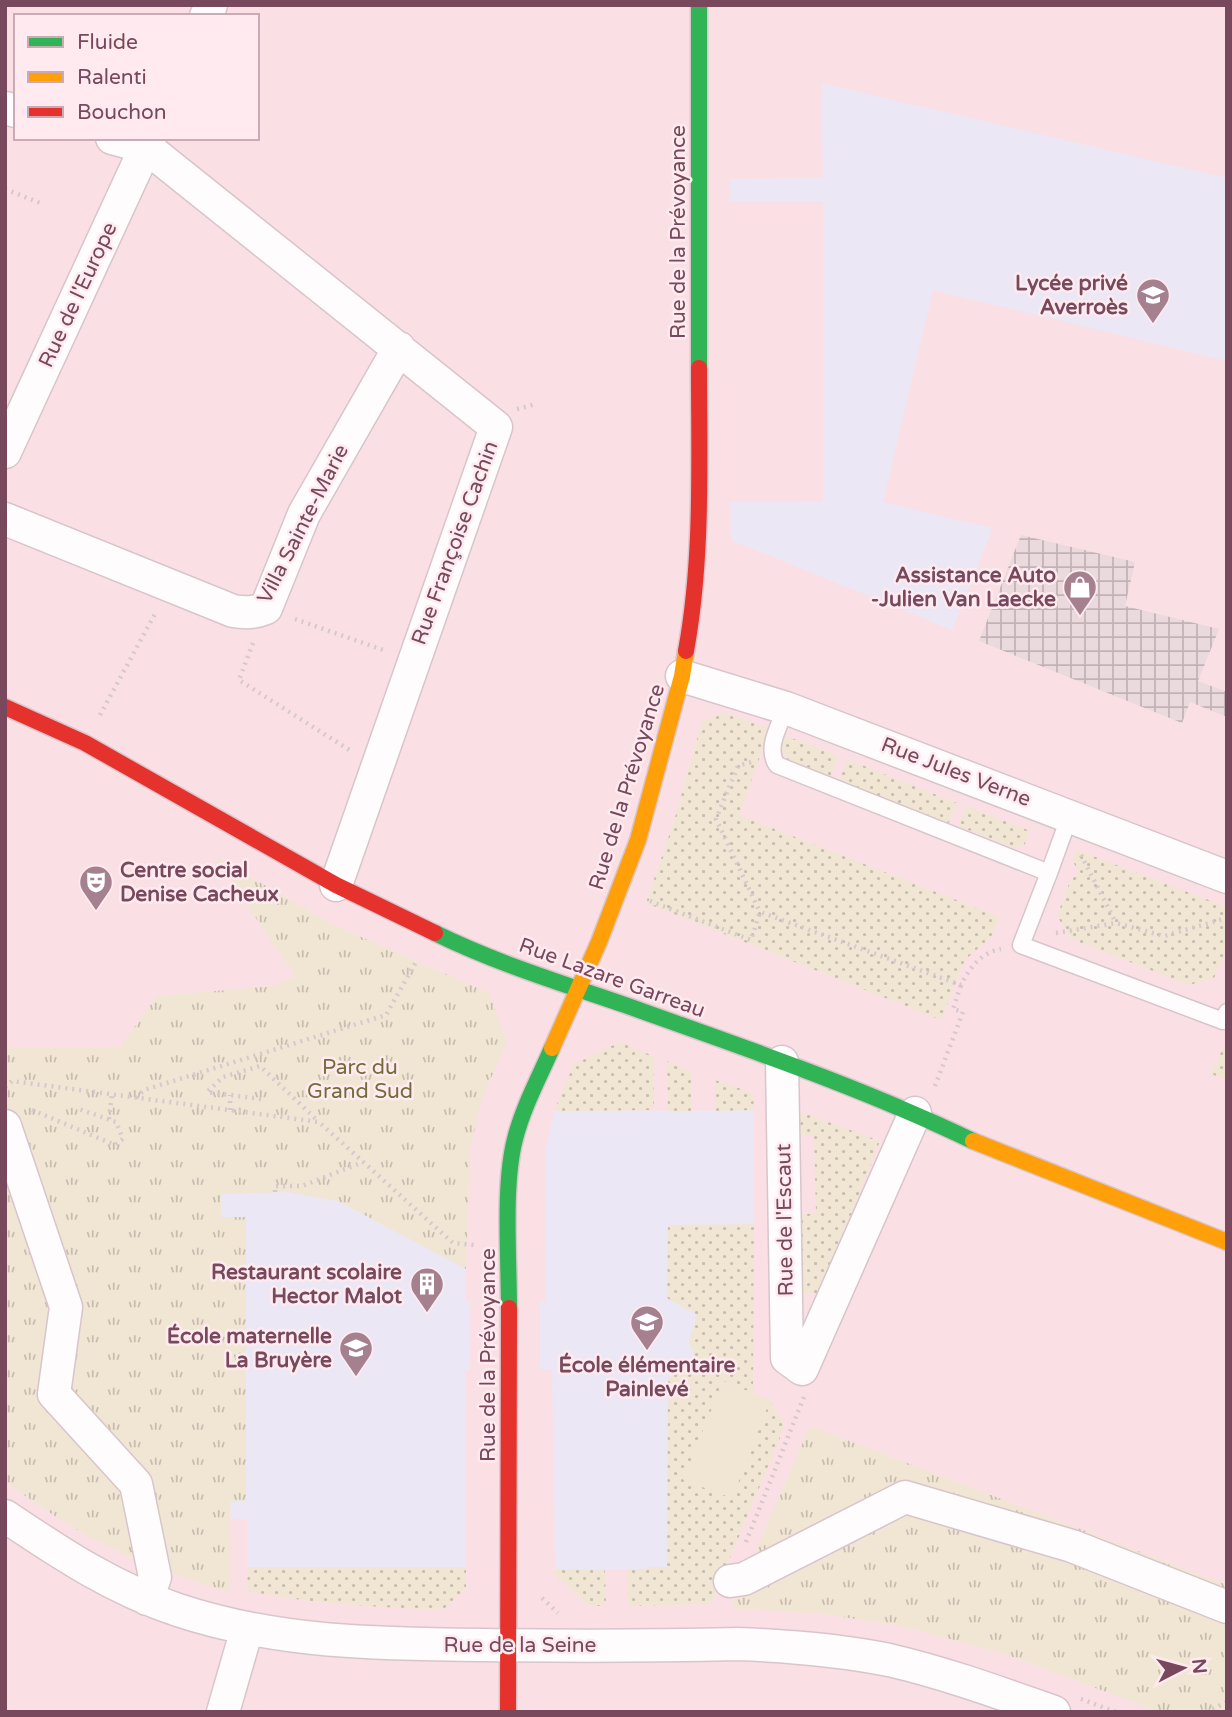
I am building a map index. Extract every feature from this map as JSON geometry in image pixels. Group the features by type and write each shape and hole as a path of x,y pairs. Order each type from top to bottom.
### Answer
{"street":[{"name":"Rue de la Prévoyance","path":"508,1712 510,1165 514,1141 533,1087 620,889 645,816 682,676 696,587 699,519 699,5"},
{"path":"130,140 148,142"},
{"name":"Rue Françoise Cachin","path":"148,142 496,427 336,885"},
{"name":"Rue de l'Europe","path":"5,452 148,142"},
{"name":"Villa Sainte-Marie","path":"5,519 233,611 245,613 266,608 304,514 399,348"},
{"name":"Rue Jules Verne","path":"682,676 786,708 1066,824 1227,877"},
{"name":"Rue Lazare Garreau","path":"5,707 85,743 390,913 483,954 782,1062 919,1115 995,1152 1227,1242"},
{"name":"Rue de l'Escaut","path":"782,1062 787,1358 802,1370"},
{"path":"802,1370 919,1115"},
{"path":"17,1118 66,1307 54,1394 136,1484 155,1577 147,1599"},
{"path":"730,1581 744,1578 905,1497 1072,1546 1227,1607"},
{"name":"Rue de la Seine","path":"5,1516 83,1567 147,1599 247,1629 313,1639 365,1643 796,1647 887,1660 962,1681 1054,1712"},
{"path":"223,1712 247,1629"}],"lane":[{"path":"786,708 771,749 777,765 1049,873"},
{"path":"1066,824 1021,945 1223,1021 1227,1012"}],"path":[{"path":"5,189 40,202"},
{"path":"85,743 170,586"},
{"path":"376,766 239,680 266,608 413,661"},
{"path":"620,889 751,940 760,912 716,819 738,766 773,759"},
{"path":"1066,824 1116,923"},
{"path":"760,912 961,985"},
{"path":"919,1115 963,1012 953,1009 961,985 968,971 989,951 1021,945 1049,934 1116,923 1164,936 1227,918"},
{"path":"135,1098 144,1090 386,1016 421,951"},
{"path":"261,1099 206,1093 223,1077 260,1066 453,1243 477,1245"},
{"path":"5,1087 12,1081 318,1122"},
{"path":"109,1119 112,1095"},
{"path":"230,1095 230,1110"},
{"path":"17,1118 115,1145 123,1139 116,1122 79,1109"},
{"path":"275,1192 275,1186 302,1186 363,1162"},
{"path":"730,1581 806,1393 802,1370"},
{"path":"539,1596 565,1620"},
{"path":"1206,1712 1227,1703"}],"shaded area":[{"path":"5,5 1227,5 1227,1712 5,1712"},
{"name":"Lycée privé Averroès","path":"821,83 1227,178 1227,361 933,290 883,502 993,528 952,630 731,540 730,502 823,501 823,201 730,202 730,179 823,178"},
{"name":"Assistance Auto -Julien Van Laecke","path":"1021,535 1135,562 1125,606 1219,629 1198,681 1227,692 1227,717 1190,702 1182,723 979,641"},
{"name":"École élémentaire Painlevé","path":"754,1110 753,1394 723,1381 667,1504 667,1567 646,1567 645,1570 555,1569 552,1370 540,1369 540,1302 545,1302 545,1152 554,1111"},
{"name":"École maternelle La Bruyère","path":"288,1192 338,1201 466,1269 466,1302 470,1302 470,1370 465,1371 466,1567 247,1567 247,1520 231,1519 230,1501 246,1501 221,1193"}],"green space":[{"path":"724,712 770,729 739,815 1000,917 991,937 965,960 941,1020 646,903 674,821 702,722"},
{"path":"786,736 839,756 830,777 788,760 781,749"},
{"path":"847,759 957,803 949,823 839,780"},
{"path":"966,806 1030,831 1024,846 1014,848 958,826"},
{"path":"1077,850 1227,907 1227,949 1214,978 1189,985 1071,939 1057,916 1070,881 1079,872 1074,861"},
{"name":"Parc du Grand Sud","path":"214,856 336,926 489,993 507,1042 482,1098 470,1149 466,1269 338,1201 288,1192 221,1194 221,1217 246,1217 246,1501 230,1502 230,1592 160,1569 109,1547 70,1526 5,1482 5,1047 120,1047 157,996 273,986 295,976"},
{"path":"620,1042 653,1056 654,1110 554,1111 574,1064"},
{"path":"1227,1044 1227,1080 1211,1074"},
{"path":"667,1061 691,1071 691,1111 668,1111"},
{"path":"715,1080 753,1093 754,1110 716,1111"},
{"path":"793,1109 880,1141 824,1283 817,1293 810,1294 800,1292 798,1215 816,1213 814,1136 794,1136"},
{"path":"754,1224 753,1394 723,1381 732,1498 770,1400 785,1426 711,1604 628,1606 628,1570 667,1567 668,1378 697,1365 689,1341 697,1315 667,1298 668,1225"},
{"path":"723,1381 770,1400 732,1498 683,1480"},
{"path":"810,1426 1227,1585 1227,1712 1160,1712 999,1652 896,1625 822,1614 731,1608"},
{"path":"247,1567 466,1567 466,1588 443,1610 320,1602 248,1591"},
{"path":"555,1569 605,1570 606,1606 589,1606 554,1574"}],"traffic: fast":[{"path":"699,5 699,368"},
{"path":"435,933 505,963 845,1085 973,1141"},
{"path":"509,1308 508,1200 511,1157 522,1116 552,1048"}],"traffic: slow":[{"path":"552,1048 599,942 638,840 682,676 686,651"},
{"path":"973,1141 1227,1242"}],"traffic: jam":[{"path":"686,651 698,545 699,368"},
{"path":"5,707 85,743 336,885 435,933"},
{"path":"508,1712 509,1308"}],"place":[{"name":"Lycée privé Averroès","path":"1153,325"},
{"name":"Assistance Auto -Julien Van Laecke","path":"1080,617"},
{"name":"Centre social Denise Cacheux","path":"96,912"},
{"name":"Restaurant scolaire Hector Malot","path":"427,1314"},
{"name":"École élémentaire Painlevé","path":"647,1352"},
{"name":"École maternelle La Bruyère","path":"356,1378"}]}
